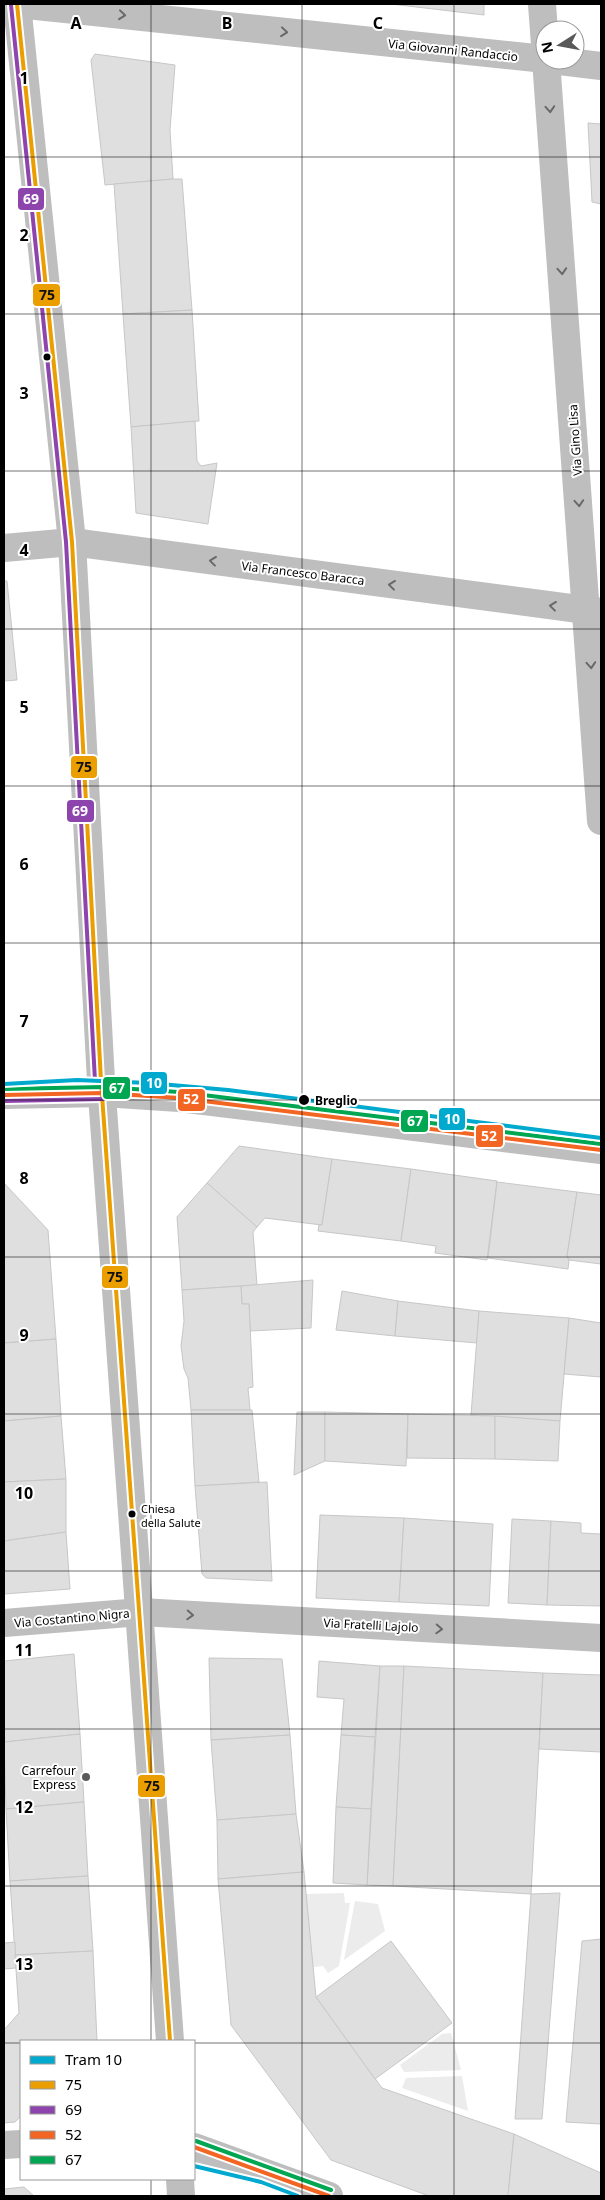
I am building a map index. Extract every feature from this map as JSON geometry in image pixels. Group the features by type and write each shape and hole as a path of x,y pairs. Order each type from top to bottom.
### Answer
{"street":[{"path":"17,4 72,542 102,1093 141,1612 170,2040"},
{"name":"Via Giovanni Randaccio","path":"4,5 17,4 535,59"},
{"path":"542,4 543,20"},
{"path":"585,64 601,66"},
{"name":"Via Gino Lisa","path":"547,70 594,611 601,821"},
{"name":"Via Francesco Baracca","path":"4,548 72,542 594,611"},
{"path":"4,1095 102,1093 184,1098 601,1150"},
{"name":"Via Costantino Nigra","path":"4,1623 141,1612"},
{"name":"Via Fratelli Lajolo","path":"141,1612 601,1638"},
{"path":"4,2146 20,2144"},
{"path":"195,2147 329,2196"},
{"path":"180,2180 181,2196"}],"shaded area":[{"path":"344,1893 345,1903 350,1903 339,1966 328,1973 323,1966 313,1967 306,1894"},
{"path":"355,1901 378,1904 385,1931 344,1960"},
{"path":"451,2033 461,2070 404,2072 400,2065 442,2034"},
{"path":"462,2076 468,2111 402,2088 406,2078"}],"building":[{"path":"391,4 484,4 484,15"},
{"path":"95,54 175,65 170,130 173,179 105,185 91,60"},
{"path":"588,123 601,124 601,204 592,202"},
{"path":"182,179 192,310 123,314 114,184"},
{"path":"192,310 199,421 131,427 123,314"},
{"path":"195,421 197,461 201,466 217,463 208,524 136,513 131,427"},
{"path":"4,581 7,581 17,680 4,681"},
{"path":"239,1146 332,1159 322,1225 265,1218 257,1227 207,1183"},
{"path":"332,1159 411,1169 401,1241 318,1231 319,1225 322,1225"},
{"path":"411,1169 497,1181 487,1260 435,1253 436,1246 401,1241"},
{"path":"497,1182 577,1192 567,1256 569,1260 568,1269 488,1258"},
{"path":"4,1183 48,1230 56,1339 4,1343"},
{"path":"207,1183 257,1227 253,1232 257,1285 182,1290 177,1217"},
{"path":"577,1192 601,1195 601,1264 569,1260 567,1256"},
{"path":"313,1280 311,1328 250,1331 249,1304 242,1304 241,1286"},
{"path":"241,1286 242,1304 249,1304 253,1387 248,1388 250,1410 191,1410 188,1378 184,1369 181,1346 184,1321 182,1290"},
{"path":"342,1291 398,1301 395,1336 336,1330"},
{"path":"398,1301 479,1311 477,1343 395,1336"},
{"path":"479,1311 569,1318 560,1421 471,1415"},
{"path":"569,1318 601,1323 601,1377 564,1374"},
{"path":"56,1339 61,1416 4,1421 4,1343"},
{"path":"191,1410 252,1410 259,1482 195,1486"},
{"path":"297,1412 325,1412 325,1461 294,1475"},
{"path":"325,1412 408,1414 406,1466 325,1461"},
{"path":"408,1414 495,1416 495,1459 407,1458"},
{"path":"61,1416 66,1479 4,1482 4,1421"},
{"path":"495,1416 560,1421 558,1461 495,1459"},
{"path":"66,1479 66,1532 4,1541 4,1482"},
{"path":"267,1482 272,1581 206,1578 202,1574 195,1486"},
{"path":"320,1515 404,1518 399,1602 316,1598"},
{"path":"404,1518 493,1524 489,1606 399,1602"},
{"path":"512,1519 551,1521 547,1605 508,1603"},
{"path":"551,1521 581,1523 581,1533 601,1534 601,1606 547,1605"},
{"path":"66,1532 70,1589 4,1594 4,1541"},
{"path":"74,1654 80,1734 4,1742 4,1661"},
{"path":"209,1658 282,1659 290,1735 211,1740"},
{"path":"319,1661 380,1666 375,1737 341,1735 344,1699 317,1697"},
{"path":"380,1666 404,1666 393,1886 367,1885"},
{"path":"404,1666 543,1673 531,1894 393,1886"},
{"path":"543,1673 601,1675 601,1752 539,1749"},
{"path":"80,1734 84,1802 6,1809 4,1742"},
{"path":"290,1735 296,1814 217,1820 211,1740"},
{"path":"341,1735 375,1737 371,1809 336,1807"},
{"path":"84,1802 88,1876 10,1881 6,1809"},
{"path":"336,1807 371,1809 367,1885 333,1883"},
{"path":"296,1814 304,1872 218,1879 217,1820"},
{"path":"304,1872 316,1997 382,2088 514,2134 508,2196 429,2196 331,2160 231,2025 218,1879"},
{"path":"88,1876 93,1951 15,1955 10,1881"},
{"path":"560,1893 542,2119 515,2119 531,1894"},
{"path":"601,1939 601,2124 566,2122 582,1941"},
{"path":"391,1941 452,2023 375,2079 316,1997"},
{"path":"15,1942 16,1968 4,1969 4,1943"},
{"path":"93,1951 97,2040 20,2040 20,2117 15,2122 4,2123 4,2030 19,2013 15,1955"},
{"path":"514,2134 601,2173 601,2196 508,2196"},
{"path":"24,2187 34,2196 4,2196 4,2189"}],"tram line":[{"name":"10","path":"4,1084 77,1080 149,1083 228,1090 601,1138"},
{"name":"10","path":"195,2166 261,2182 298,2196"}],"transit line":[{"name":"75","path":"17,4 72,542 101,1081 170,2040"},
{"name":"69","path":"11,5 66,542 95,1081"},
{"name":"67","path":"4,1089 103,1087 179,1092 601,1144"},
{"name":"52","path":"4,1095 103,1093 179,1098 601,1150"},
{"name":"69","path":"4,1101 103,1099"},
{"name":"67","path":"196,2141 331,2190"},
{"name":"52","path":"195,2147 329,2196"}],"place":[{"name":"Breglio","path":"304,1100"},
{"name":"Chiesa della Salute","path":"132,1514"},
{"name":"Carrefour Express","path":"86,1777"}]}
